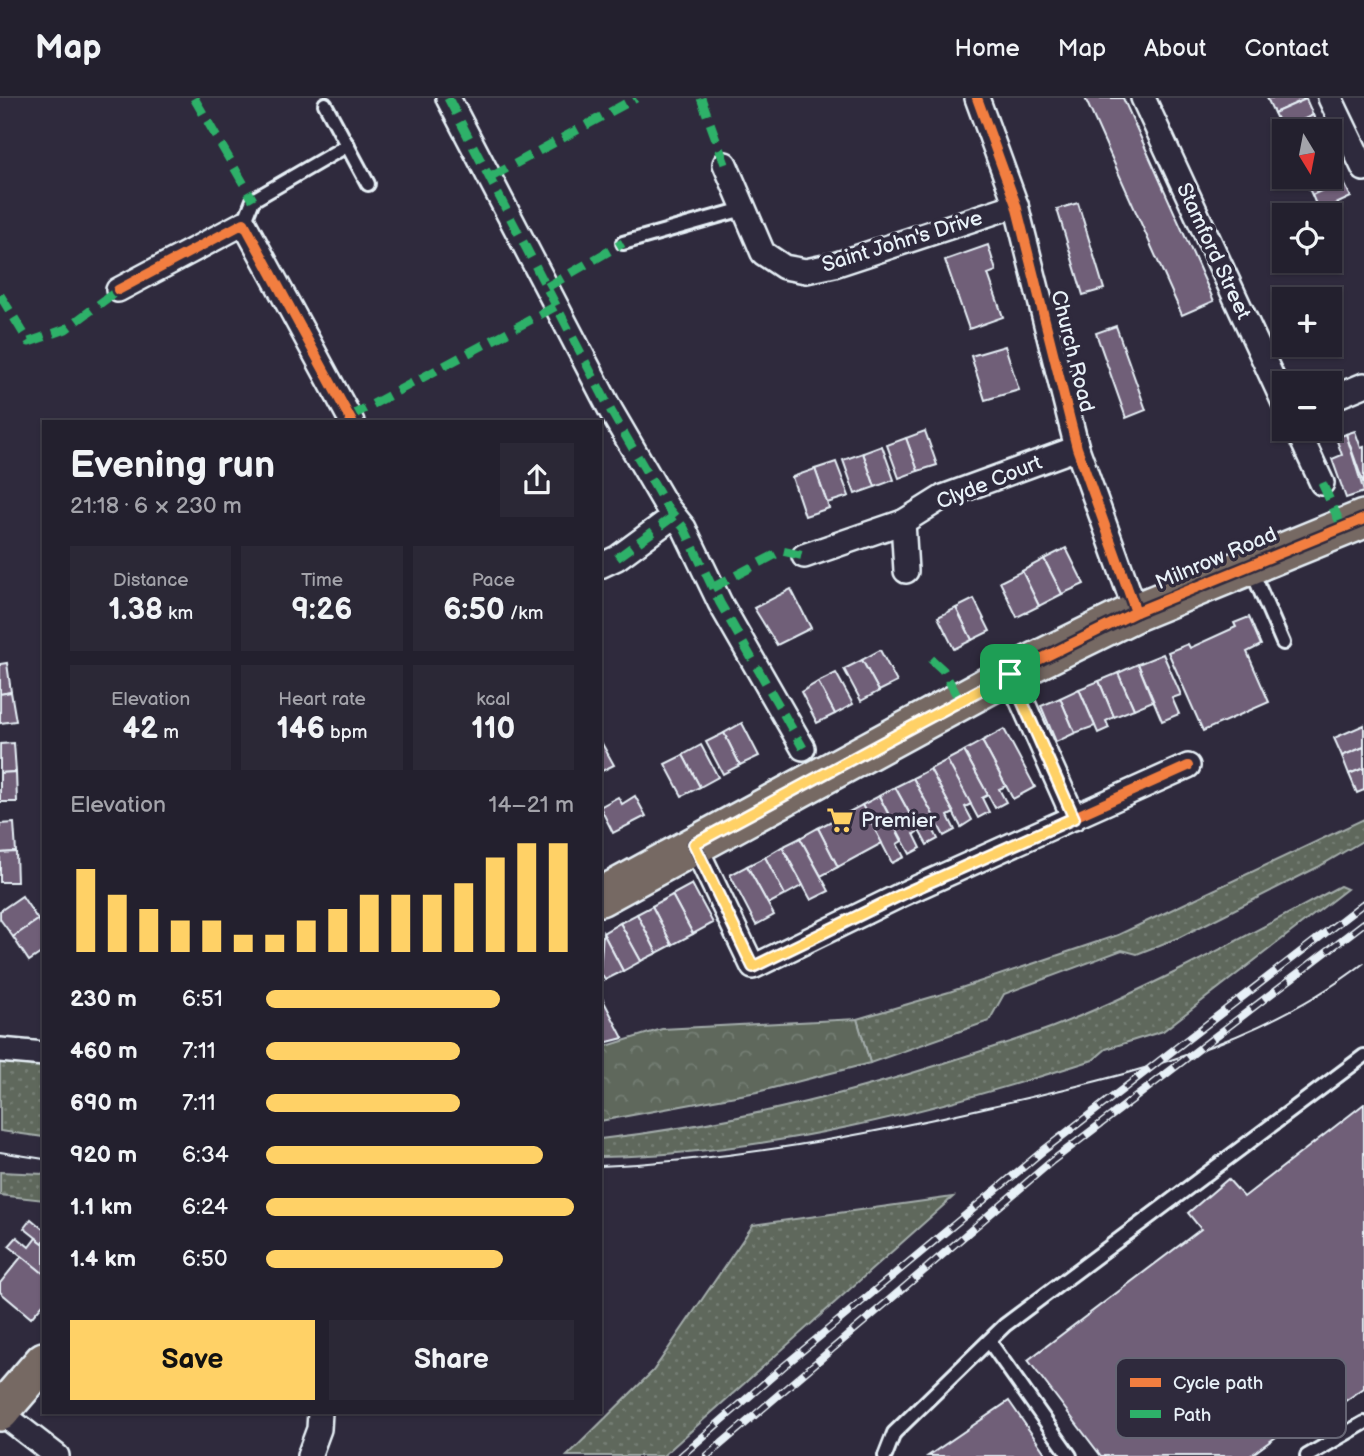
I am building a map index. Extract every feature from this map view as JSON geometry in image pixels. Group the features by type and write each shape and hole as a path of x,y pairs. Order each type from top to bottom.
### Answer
{"main road":[{"name":"Milnrow Road","path":"602,891 1010,674 1136,612 1364,519"},
{"path":"0,1412 42,1363"}],"street":[{"path":"448,98 611,411 674,516 684,528 720,603 803,748"},
{"name":"Church Road","path":"977,98 1016,205 1077,448 1136,612"},
{"name":"Stamford Street","path":"1143,98 1272,377"},
{"path":"1330,98 1364,169"},
{"name":"Saint John's Drive","path":"725,164 763,253 784,267 806,271 834,265 1016,205"},
{"path":"118,290 244,223 351,420"},
{"path":"1342,395 1364,385"},
{"path":"1302,441 1322,484"},
{"name":"Clyde Court","path":"804,556 903,522 943,497 1077,448"},
{"path":"608,562 674,516"},
{"path":"903,522 906,570"},
{"path":"1010,674 1074,818"},
{"path":"694,844 753,967 905,893 1188,766"},
{"path":"0,1051 42,1054"},
{"path":"0,1412 57,1456"},
{"path":"309,1456 319,1429 320,1414"}],"lane":[{"path":"325,104 368,184"},
{"path":"244,223 253,200 348,145"},
{"path":"623,243 743,209"},
{"path":"1250,565 1283,643"},
{"path":"885,1456 894,1433 1005,1325 1364,1056"},
{"path":"989,1341 1070,1456"},
{"path":"1346,1433 1364,1423"},
{"path":"1307,1456 1338,1438"}],"green space":[{"path":"1364,819 1364,840 1318,867 1180,937 1137,954 1122,950 1004,994 989,1021 870,1063 857,1019 949,992 1118,935"},
{"path":"1340,886 1347,889 1163,1031 1106,1049 1093,1060 972,1096 850,1126 726,1148 602,1157 602,1139 693,1126 829,1096 1042,1031 1090,1012 1234,942"},
{"path":"857,1019 870,1063 757,1092 602,1121 602,1047 662,1029"},
{"path":"0,1062 42,1065 42,1137 0,1131"},
{"path":"0,1172 42,1174 42,1200 0,1195"},
{"path":"953,1197 663,1456 567,1456 653,1371 753,1225"}],"building":[{"path":"1085,98 1123,98 1214,301 1182,315"},
{"path":"1267,98 1305,98 1306,99 1274,113"},
{"path":"1306,99 1313,115 1305,119 1277,119 1274,113"},
{"path":"1342,181 1351,197 1338,203 1315,203 1312,195 1325,189 1342,189"},
{"path":"1309,189 1325,189 1312,195"},
{"path":"1078,203 1104,289 1083,295 1057,209"},
{"path":"988,245 996,271 988,274 1003,317 969,329 945,260"},
{"path":"1116,326 1146,410 1126,418 1096,333"},
{"path":"1005,346 1019,390 985,400 971,356"},
{"path":"925,431 937,465 918,471 906,438"},
{"path":"1355,431 1361,448 1364,447 1364,485 1346,434"},
{"path":"1346,434 1364,492 1346,498 1332,459 1342,455 1337,441 1342,441 1342,436"},
{"path":"906,438 918,471 899,478 887,445"},
{"path":"882,446 894,480 875,487 863,453"},
{"path":"863,453 875,487 855,494 843,460"},
{"path":"836,462 849,496 827,503 815,469"},
{"path":"815,469 829,508 805,516 792,477"},
{"path":"1066,548 1084,584 1062,594 1044,559"},
{"path":"1044,559 1062,594 1039,606 1022,571"},
{"path":"1022,571 1039,606 1017,617 1000,582"},
{"path":"791,589 811,628 777,645 754,608"},
{"path":"974,599 990,631 972,640 956,608"},
{"path":"956,608 972,640 954,649 938,617"},
{"path":"1249,617 1261,645 1247,652 1269,702 1203,731 1168,652 1188,644 1190,648 1236,627 1234,623"},
{"path":"880,650 897,682 879,691 862,660"},
{"path":"1163,654 1181,695 1172,698 1179,714 1162,721 1138,664"},
{"path":"862,660 879,691 861,701 844,669"},
{"path":"7,663 11,692 0,694 0,664"},
{"path":"1138,664 1153,701 1134,709 1118,673"},
{"path":"836,673 853,704 835,714 818,682"},
{"path":"1118,673 1134,709 1114,717 1099,681"},
{"path":"1099,681 1114,717 1106,721 1109,728 1098,733 1079,689"},
{"path":"818,682 835,714 817,723 801,692"},
{"path":"1079,689 1095,726 1075,733 1060,698"},
{"path":"11,692 16,721 0,723 0,694"},
{"path":"1060,698 1075,733 1056,742 1041,706"},
{"path":"742,723 759,756 740,765 724,733"},
{"path":"1364,725 1364,747 1342,756 1334,738"},
{"path":"1004,729 1035,787 1013,799 982,741"},
{"path":"724,733 740,765 723,774 706,742"},
{"path":"982,741 1006,786 999,789 1006,802 995,808 964,751"},
{"path":"14,743 16,772 0,773 0,744"},
{"path":"602,744 614,765 602,771"},
{"path":"701,745 718,777 700,787 683,755"},
{"path":"1364,747 1364,768 1349,774 1342,756"},
{"path":"964,751 988,795 982,798 989,812 978,818 947,760"},
{"path":"683,755 700,787 682,796 665,764"},
{"path":"947,760 971,804 965,807 972,820 961,827 930,769"},
{"path":"1364,768 1364,790 1357,793 1349,774"},
{"path":"930,769 954,813 948,816 955,830 944,836 913,778"},
{"path":"16,772 17,802 0,802 0,773"},
{"path":"913,778 937,822 931,825 938,839 927,845 895,787"},
{"path":"895,787 919,831 914,834 921,848 910,854 879,796"},
{"path":"635,796 646,816 613,833 602,806 618,797 622,804"},
{"path":"879,796 902,841 897,844 904,857 892,863 862,805"},
{"path":"862,805 882,843 838,867 818,828"},
{"path":"14,823 16,852 0,853 0,824"},
{"path":"818,828 838,867 821,876 800,838"},
{"path":"800,838 829,891 811,900 782,847"},
{"path":"782,847 803,885 785,895 765,857"},
{"path":"16,852 17,882 0,882 0,853"},
{"path":"765,857 785,895 768,904 747,866"},
{"path":"747,866 774,915 756,925 730,875"},
{"path":"692,884 713,923 693,934 672,895"},
{"path":"672,895 693,934 672,945 652,906"},
{"path":"22,896 38,920 13,937 0,919 0,911"},
{"path":"652,906 672,945 657,953 637,914"},
{"path":"637,914 657,953 641,961 620,923"},
{"path":"38,920 42,925 42,952 29,961 13,937"},
{"path":"620,923 641,961 623,971 603,933"},
{"path":"603,933 623,971 605,980 602,975"},
{"path":"602,998 623,1038 602,1043"},
{"path":"1364,1104 1364,1388 1346,1400 1346,1358 1116,1358 1116,1438 1275,1438 1250,1456 1101,1456 1028,1360 1201,1229 1188,1213 1228,1179 1244,1197"},
{"path":"31,1219 42,1228 42,1242 24,1228"},
{"path":"17,1237 29,1247 36,1238 42,1242 42,1272 9,1246"},
{"path":"22,1256 42,1272 42,1305 31,1318 0,1292 0,1283"},
{"path":"1009,1401 1047,1456 928,1456"}],"tram line":[{"path":"602,1166 699,1158 846,1137 944,1117 1139,1070 1187,1055 1279,1017 1364,963"},
{"path":"0,1152 42,1159"}],"railway":[{"path":"681,1456 784,1366 1044,1150 1364,903"},
{"path":"707,1456 1052,1161 1364,923"}],"marked path":[{"path":"194,98 253,200"},
{"path":"448,98 611,411 667,507 684,528 720,603 803,748"},
{"path":"491,177 636,98"},
{"path":"701,98 725,164"},
{"path":"547,287 623,243"},
{"path":"0,295 29,342 66,329 118,290"},
{"path":"349,417 556,306"},
{"path":"1322,483 1342,527"},
{"path":"617,558 674,516"},
{"path":"712,588 782,551 804,556"},
{"path":"931,659 943,670 960,701"}],"cycle path":[{"path":"977,98 1016,205 1077,448 1136,612"},
{"path":"118,290 244,223 351,420"},
{"path":"1010,674 1136,612 1364,519"},
{"path":"694,844 753,967 905,893 1188,766"}],"place":[{"name":"Premier","path":"840,820"}],"route":[{"path":"1010,674 1074,818 905,893 753,967 694,844 1010,674"}]}
